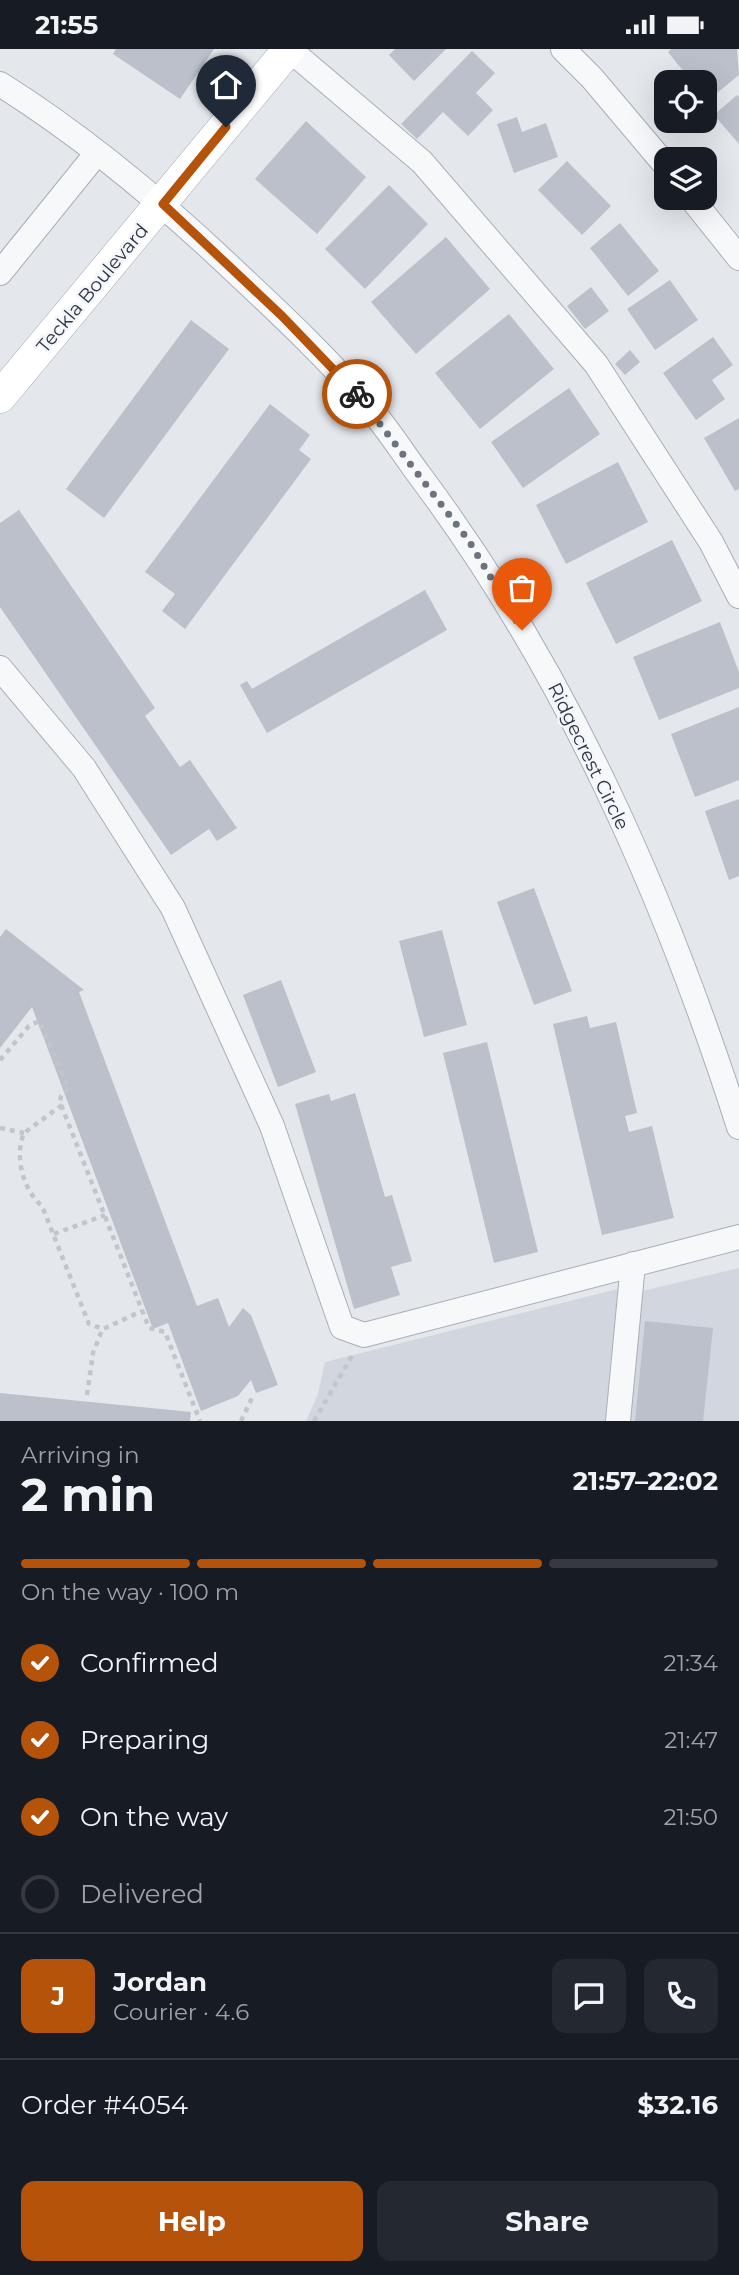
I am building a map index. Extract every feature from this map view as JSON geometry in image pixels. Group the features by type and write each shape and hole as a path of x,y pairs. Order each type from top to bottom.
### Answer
{"main road":[{"name":"Teckla Boulevard","path":"0,397 289,49"}],"street":[{"path":"289,49 422,162 596,364 711,542 739,596"},
{"path":"563,49 592,78 654,152"},
{"name":"Ridgecrest Circle","path":"0,84 163,204 282,316 370,408 469,541 541,661 610,793 673,939 739,1127"},
{"path":"0,273 97,153"},
{"path":"701,210 739,258"},
{"path":"0,668 83,768 173,908 272,1126 342,1327 364,1335 739,1237"},
{"path":"618,1421 634,1264"}],"path":[{"path":"0,1060 29,1026 39,1021 69,1088 61,1096 62,1105 142,1311 152,1331 163,1329 165,1332 200,1421"},
{"path":"62,1105 24,1133 20,1162 31,1196 42,1206 89,1324 103,1329"},
{"path":"0,1128 24,1133"},
{"path":"54,1234 105,1215"},
{"path":"87,1395 93,1353 103,1329 142,1311"},
{"path":"314,1421 364,1335"},
{"path":"241,1421 253,1396"}],"shaded area":[{"path":"739,1268 739,1421 627,1421 638,1292"},
{"path":"618,1289 605,1421 306,1421 318,1394 325,1362"}],"building":[{"path":"116,49 214,49 180,99 113,54"},
{"path":"395,49 446,49 414,81 389,55"},
{"path":"671,49 737,49 739,75 717,93 717,70 682,70 668,52"},
{"path":"472,51 495,73 476,93 493,110 468,136 443,112 417,139 401,124"},
{"path":"737,95 739,97 739,144 717,118 717,112"},
{"path":"517,117 522,132 546,123 558,157 514,173 497,124"},
{"path":"306,121 366,177 317,234 255,179"},
{"path":"567,161 611,206 582,235 538,190"},
{"path":"389,185 428,224 365,289 325,249"},
{"path":"620,223 659,271 628,296 590,248"},
{"path":"446,237 490,289 416,354 371,302"},
{"path":"670,280 698,320 655,350 627,309"},
{"path":"591,287 609,311 585,329 567,306"},
{"path":"509,314 554,369 480,429 435,373"},
{"path":"191,320 229,349 104,518 66,489"},
{"path":"713,337 733,365 712,380 725,399 696,420 663,373"},
{"path":"630,350 640,362 625,375 615,364"},
{"path":"569,388 600,434 523,488 491,442"},
{"path":"270,404 310,435 299,450 311,459 185,629 162,611 175,594 145,572"},
{"path":"739,418 739,489 735,491 704,438"},
{"path":"618,462 648,522 566,564 536,505"},
{"path":"19,510 155,708 145,716 180,767 190,760 237,828 217,841 209,829 171,855 0,607 0,523"},
{"path":"672,540 702,601 616,644 586,583"},
{"path":"425,590 447,630 267,733 240,685 247,681 252,689"},
{"path":"720,622 739,672 739,688 659,720 633,657"},
{"path":"739,707 739,780 695,797 671,734"},
{"path":"739,799 739,876 729,880 705,811"},
{"path":"534,888 572,991 534,1005 497,902"},
{"path":"6,929 84,990 79,992 197,1306 218,1298 229,1327 243,1308 251,1315 278,1385 256,1393 251,1380 238,1396 201,1411 168,1323 153,1329 32,1007 0,1048 0,937"},
{"path":"442,930 467,1025 424,1037 399,941"},
{"path":"281,980 316,1072 278,1087 243,995"},
{"path":"587,1016 590,1028 616,1022 637,1113 625,1116 629,1132 652,1126 674,1218 602,1235 553,1024"},
{"path":"487,1042 538,1252 494,1263 443,1053"},
{"path":"355,1093 385,1197 392,1195 412,1261 391,1267 400,1295 354,1309 295,1104 329,1094 331,1101"},
{"path":"645,1321 713,1328 703,1421 635,1421"},
{"path":"0,1393 191,1412 190,1421 0,1421"}],"way so far":[{"path":"357,394 469,541 522,630"}],"route":[{"path":"226,127 163,204 282,316 357,394"}]}
